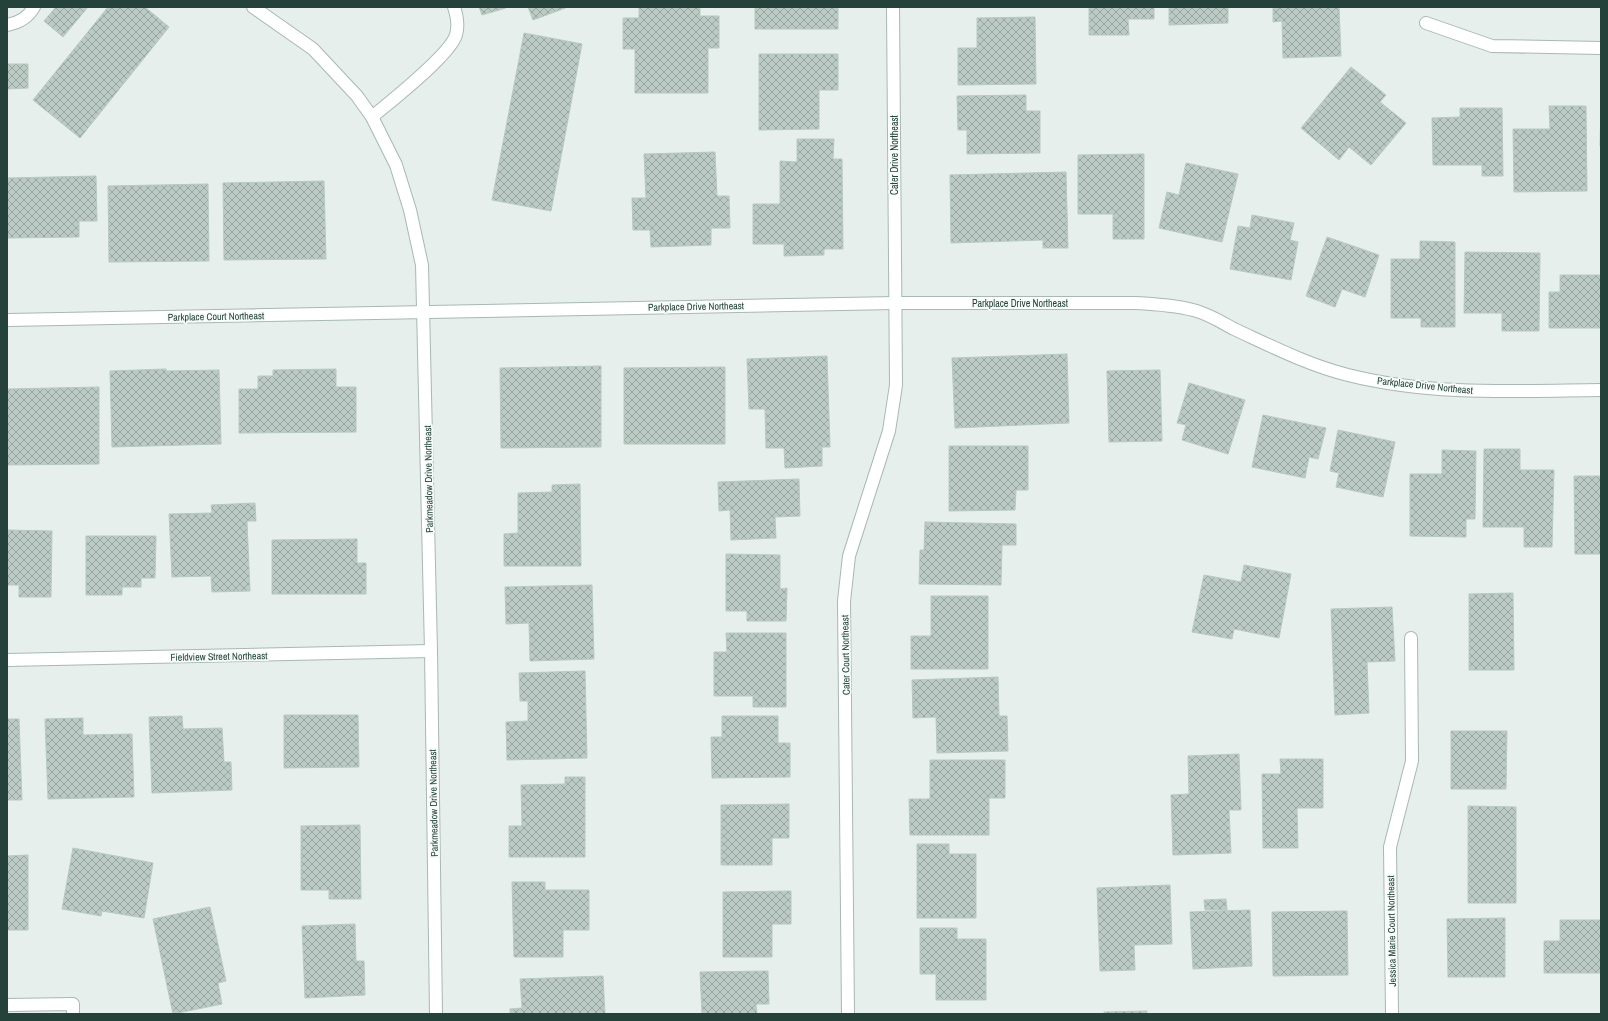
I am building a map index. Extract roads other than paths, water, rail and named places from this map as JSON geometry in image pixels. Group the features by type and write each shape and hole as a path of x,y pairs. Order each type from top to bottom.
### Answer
{"street":[{"path":"7,25 19,22 32,12 34,7"},
{"name":"Parkmeadow Drive Northeast","path":"253,7 313,49 357,96 372,117 396,165 410,210 422,265 431,652 436,1014"},
{"path":"372,117 446,53 456,35 458,20 454,7"},
{"name":"Cater Drive Northeast","path":"893,7 895,303"},
{"path":"1426,23 1492,46 1601,48"},
{"name":"Parkplace Drive Northeast","path":"424,311 895,303 1136,302 1161,304 1194,310 1310,363 1355,377 1391,384 1487,391 1601,390"},
{"name":"Cater Court Northeast","path":"848,1014 844,601 849,556 889,431 896,385 895,303"},
{"name":"Parkplace Court Northeast","path":"8,320 424,311"},
{"name":"Jessica Marie Court Northeast","path":"1392,1014 1390,847 1412,760 1411,638"},
{"name":"Fieldview Street Northeast","path":"7,660 431,652"},
{"path":"7,1005 73,1009"}]}
